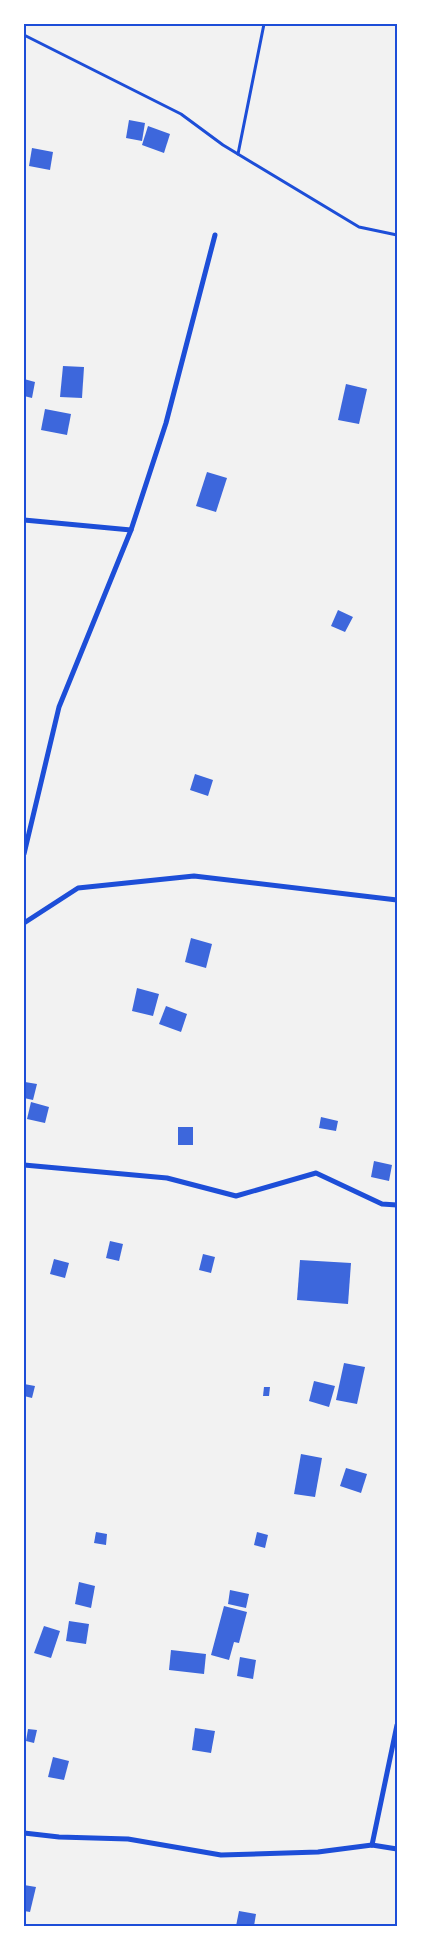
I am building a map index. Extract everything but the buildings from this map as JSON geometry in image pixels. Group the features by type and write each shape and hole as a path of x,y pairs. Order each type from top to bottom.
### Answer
{"street":[{"path":"24,854 59,708 131,530 166,423 215,235"},
{"path":"24,520 131,530"},
{"path":"24,923 78,888 194,876 397,900"},
{"path":"24,1165 167,1178 236,1196 316,1174 382,1204 397,1205"},
{"path":"372,1845 397,1725"},
{"path":"24,1833 59,1837 128,1839 221,1855 318,1852 372,1845 397,1849"}],"path":[{"path":"238,154 264,24"},
{"path":"24,35 180,114 222,145 359,227 397,235"}]}
